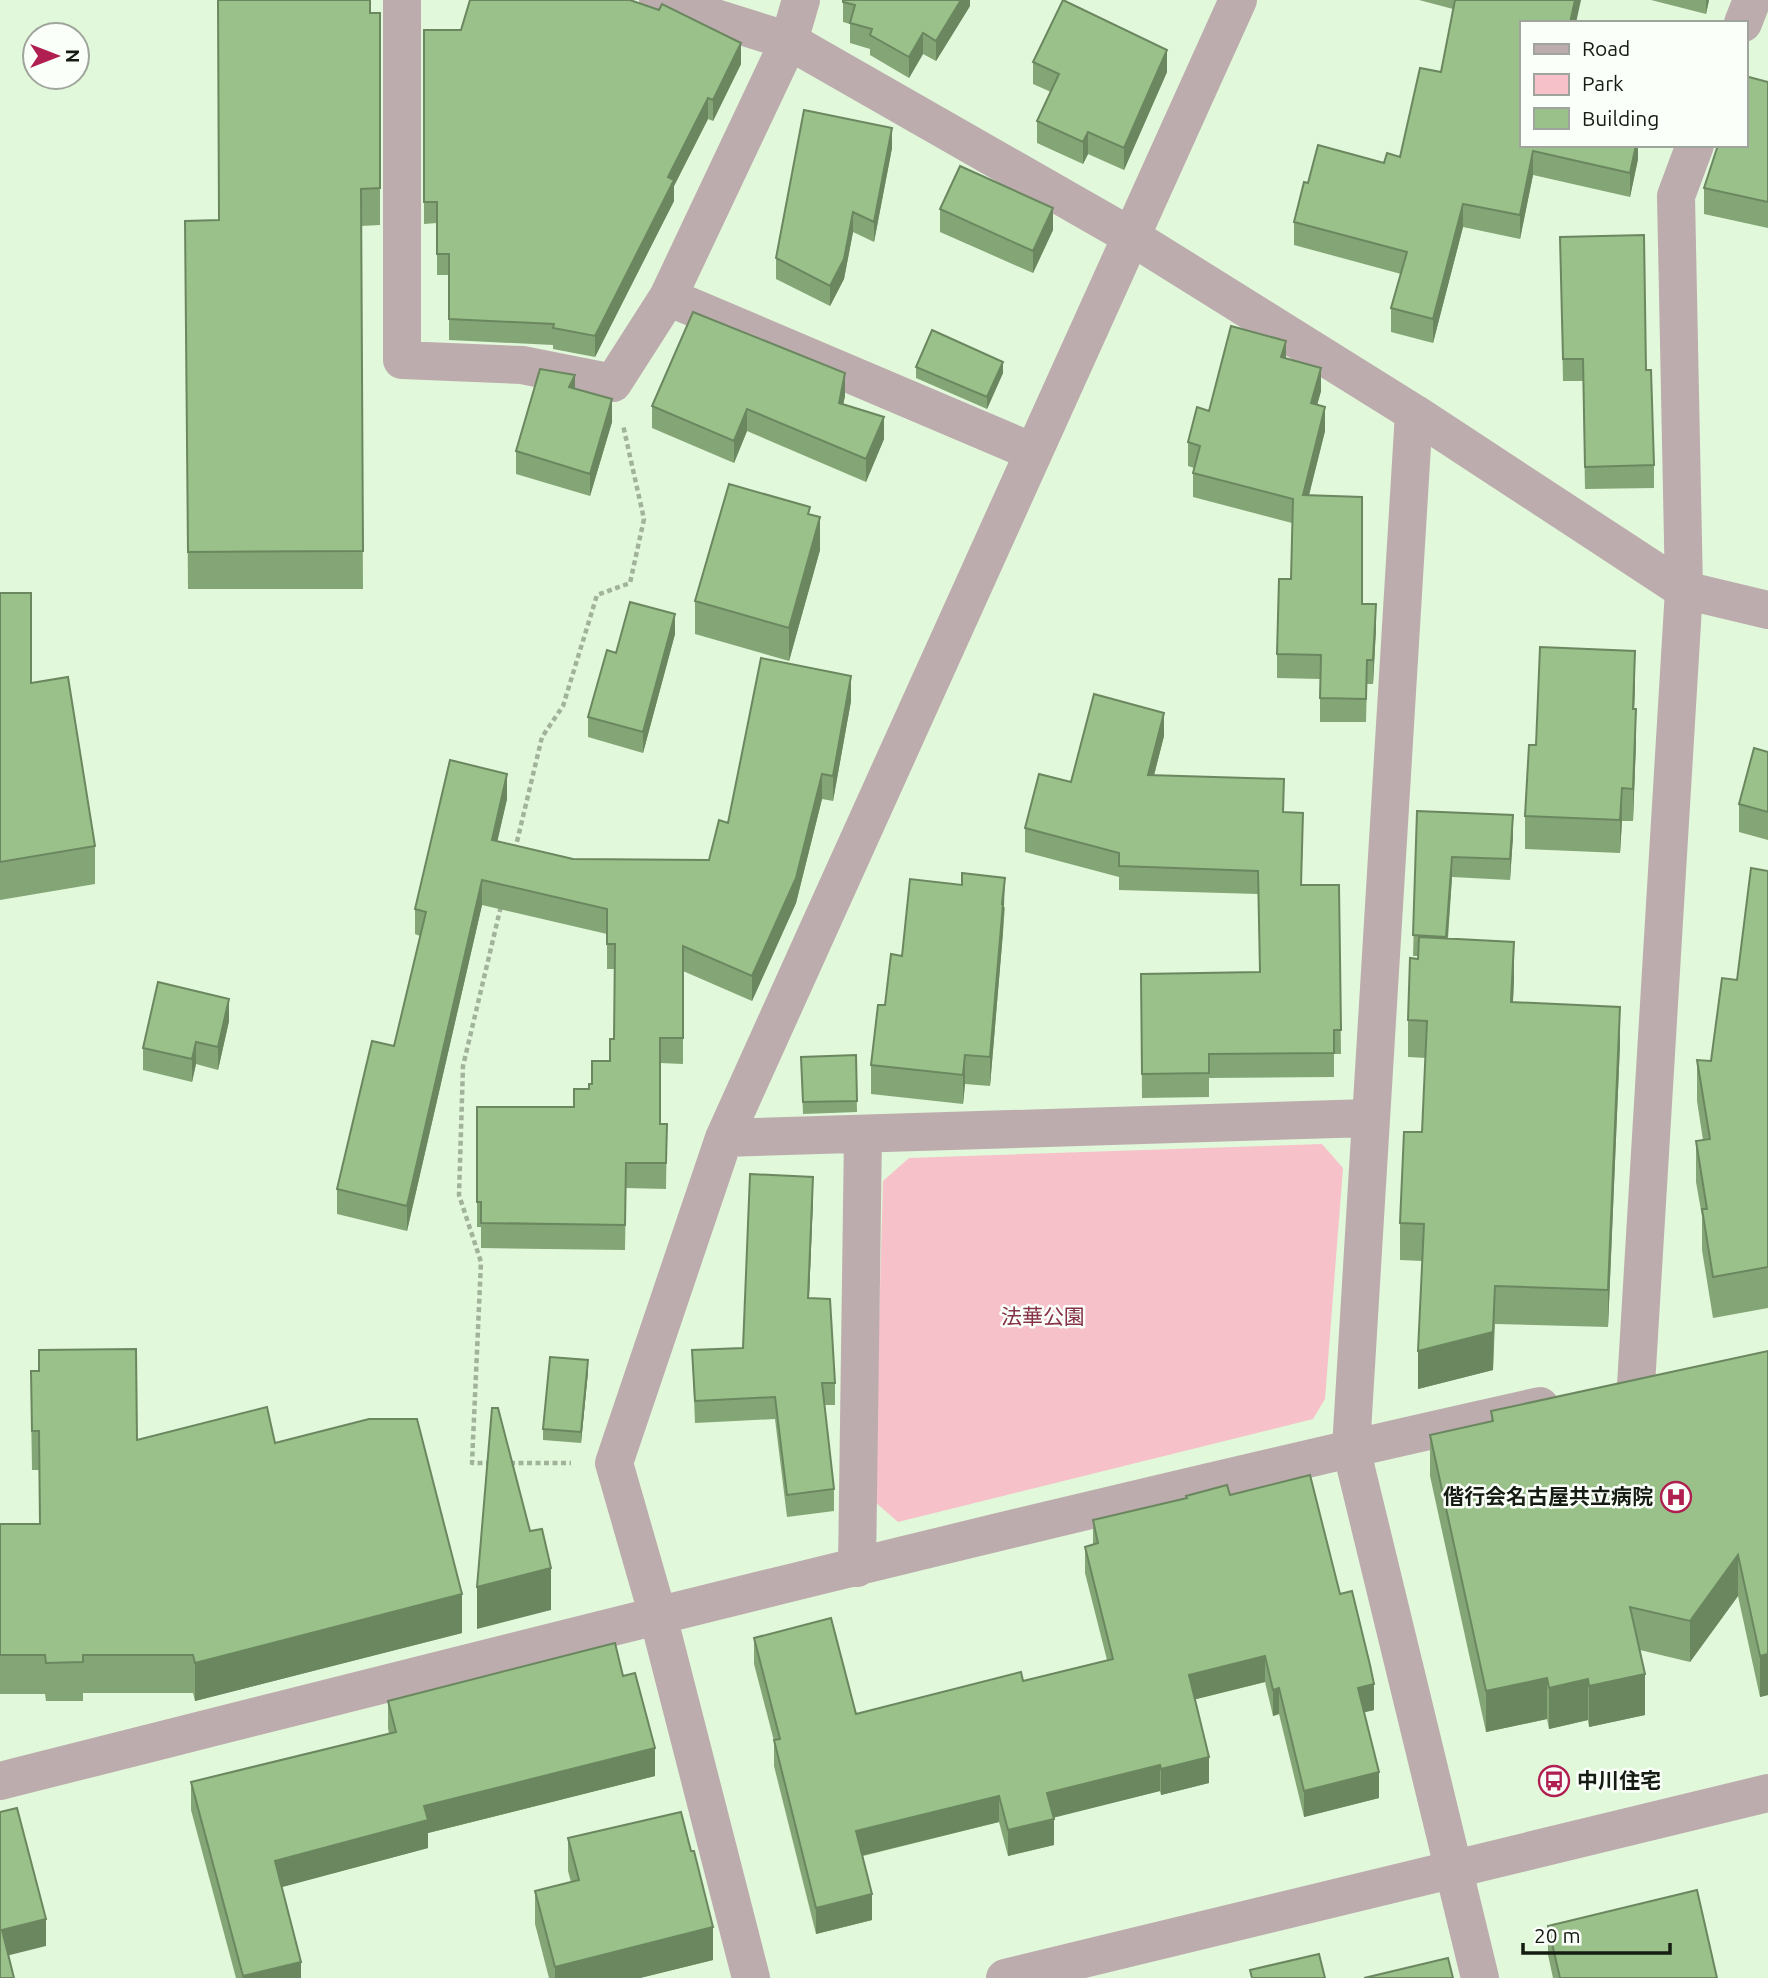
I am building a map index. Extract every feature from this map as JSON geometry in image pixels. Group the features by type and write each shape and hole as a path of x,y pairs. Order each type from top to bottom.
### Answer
{"street":[{"path":"402,0 402,360 522,365 613,383 668,297 789,41 801,0"},
{"path":"658,0 789,41 1132,237 1414,414 1684,590 1768,610"},
{"path":"751,1978 658,1616 614,1463 724,1138 1238,0"},
{"path":"1744,21 1752,0"},
{"path":"1675,1376 1622,1387 1684,590 1675,196 1694,147"},
{"path":"668,297 1033,452"},
{"path":"1414,414 1369,1118 1351,1448 1480,1978"},
{"path":"724,1138 1369,1118"},
{"path":"858,1568 863,1134"},
{"path":"0,1781 658,1616 1351,1448 1568,1400"},
{"path":"1005,1978 1075,1970 1453,1869 1768,1793"}],"path":[{"path":"513,856 542,737 563,706 597,595 630,583 644,519 613,383"},
{"path":"504,895 463,1066 459,1195 481,1262 472,1463 614,1463"}],"green space":[{"name":"法華公園","path":"1322,1144 1343,1168 1325,1399 1313,1419 898,1522 874,1501 883,1181 909,1158"}],"building":[{"path":"218,0 370,0 370,13 380,13 380,188 361,189 363,551 188,552 185,221 219,220"},
{"path":"470,0 630,0 659,10 662,4 741,43 713,100 708,98 668,177 674,180 595,336 553,328 554,324 449,319 449,254 437,254 437,202 424,202 424,30 461,30"},
{"path":"843,0 961,0 936,41 923,33 909,57 870,35 872,29 850,23 855,5"},
{"path":"1063,0 1167,50 1124,148 1088,132 1083,142 1037,121 1059,74 1033,62"},
{"path":"1455,0 1575,0 1570,21 1520,21 1520,147 1636,147 1630,173 1533,151 1520,215 1463,204 1433,319 1391,308 1407,252 1294,222 1304,182 1308,183 1318,145 1384,163 1387,153 1400,157 1420,68 1441,72"},
{"path":"1747,77 1768,82 1768,202 1704,188 1717,147 1747,147"},
{"path":"804,110 892,128 874,222 853,212 844,259 830,286 776,258"},
{"path":"960,166 1053,208 1033,251 940,209"},
{"path":"1644,235 1646,370 1651,370 1654,465 1585,467 1583,359 1563,359 1560,237"},
{"path":"693,312 845,373 839,403 884,417 866,459 747,409 734,441 652,406"},
{"path":"1231,326 1286,341 1281,357 1321,368 1311,403 1325,407 1303,495 1362,497 1362,604 1376,604 1373,660 1367,660 1366,699 1320,698 1321,655 1277,654 1279,579 1291,579 1293,499 1193,473 1200,446 1188,442 1197,407 1209,411"},
{"path":"932,330 1003,362 987,397 916,367"},
{"path":"540,369 575,375 569,387 612,399 590,474 516,451"},
{"path":"729,484 810,507 808,514 820,517 789,628 695,601"},
{"path":"0,593 31,593 31,683 68,677 95,846 0,862"},
{"path":"630,602 675,614 643,732 588,717 607,650 616,653"},
{"path":"1540,647 1635,651 1633,789 1622,788 1620,820 1525,816 1529,745 1536,745"},
{"path":"761,658 851,676 833,776 822,774 796,878 752,976 683,946 683,1038 660,1038 660,1124 667,1124 666,1163 626,1163 625,1225 481,1223 481,1202 477,1202 477,1107 574,1107 574,1089 589,1089 589,1084 592,1084 592,1061 610,1061 610,1039 614,1039 615,944 607,944 607,909 482,880 407,1206 337,1189 372,1041 394,1046 426,912 415,909 450,760 507,774 492,840 573,859 709,860 719,820 728,823"},
{"path":"1094,694 1164,713 1148,775 1284,779 1283,812 1303,813 1301,885 1339,885 1341,1030 1334,1030 1334,1053 1209,1054 1209,1073 1142,1074 1141,974 1260,972 1258,871 1119,866 1119,853 1025,828 1039,774 1071,782"},
{"path":"1754,748 1768,752 1768,812 1739,804"},
{"path":"1417,811 1513,815 1510,859 1452,857 1446,937 1413,935"},
{"path":"1751,868 1768,871 1768,1267 1713,1277 1702,1209 1707,1209 1696,1141 1710,1139 1697,1060 1711,1061 1722,978 1737,980"},
{"path":"962,873 1005,878 990,1057 965,1055 963,1075 871,1065 878,1005 885,1005 891,954 902,956 910,879 962,885"},
{"path":"1419,937 1514,942 1511,1002 1620,1007 1608,1290 1495,1286 1493,1332 1418,1351 1424,1224 1400,1223 1404,1132 1422,1132 1427,1021 1408,1020 1410,958 1418,959"},
{"path":"158,982 229,999 218,1047 196,1042 192,1059 143,1048"},
{"path":"856,1055 857,1101 803,1102 801,1057"},
{"path":"750,1174 813,1177 808,1298 830,1299 835,1383 822,1383 834,1489 787,1495 775,1397 695,1401 692,1350 743,1348"},
{"path":"136,1349 137,1440 267,1407 275,1443 369,1419 417,1419 462,1594 195,1663 193,1655 83,1655 83,1662 46,1663 45,1655 0,1655 0,1524 40,1524 39,1431 32,1431 31,1371 39,1371 39,1350"},
{"path":"1768,1351 1768,1654 1760,1656 1738,1555 1690,1621 1630,1607 1645,1674 1589,1686 1588,1679 1549,1688 1547,1678 1486,1691 1430,1435 1493,1421 1491,1411"},
{"path":"550,1357 588,1360 581,1432 543,1429"},
{"path":"492,1408 498,1408 530,1531 542,1529 551,1568 477,1587"},
{"path":"1310,1475 1340,1594 1352,1591 1370,1665 1374,1684 1358,1688 1379,1772 1304,1791 1279,1688 1273,1690 1265,1656 1189,1675 1209,1757 1161,1769 1160,1765 1047,1793 1054,1819 1008,1830 999,1796 856,1831 872,1894 816,1908 774,1740 780,1739 754,1638 831,1618 856,1714 1021,1672 1023,1681 1113,1659 1085,1547 1098,1543 1093,1520 1187,1498 1186,1496 1227,1485 1230,1495"},
{"path":"615,1643 623,1676 635,1673 655,1748 424,1806 428,1820 275,1861 301,1962 243,1976 191,1782 396,1732 388,1701"},
{"path":"17,1808 46,1919 2,1930 14,1978 0,1978 0,1812"},
{"path":"681,1812 713,1927 555,1967 535,1891 579,1880 568,1838"},
{"path":"1697,1890 1717,1978 1560,1978 1548,1926"},
{"path":"1319,1954 1325,1978 1252,1978 1250,1970"},
{"path":"1448,1958 1453,1978 1364,1978"}],"place":[{"name":"偕行会名古屋共立病院","path":"1676,1497"},
{"name":"中川住宅","path":"1554,1781"}]}
